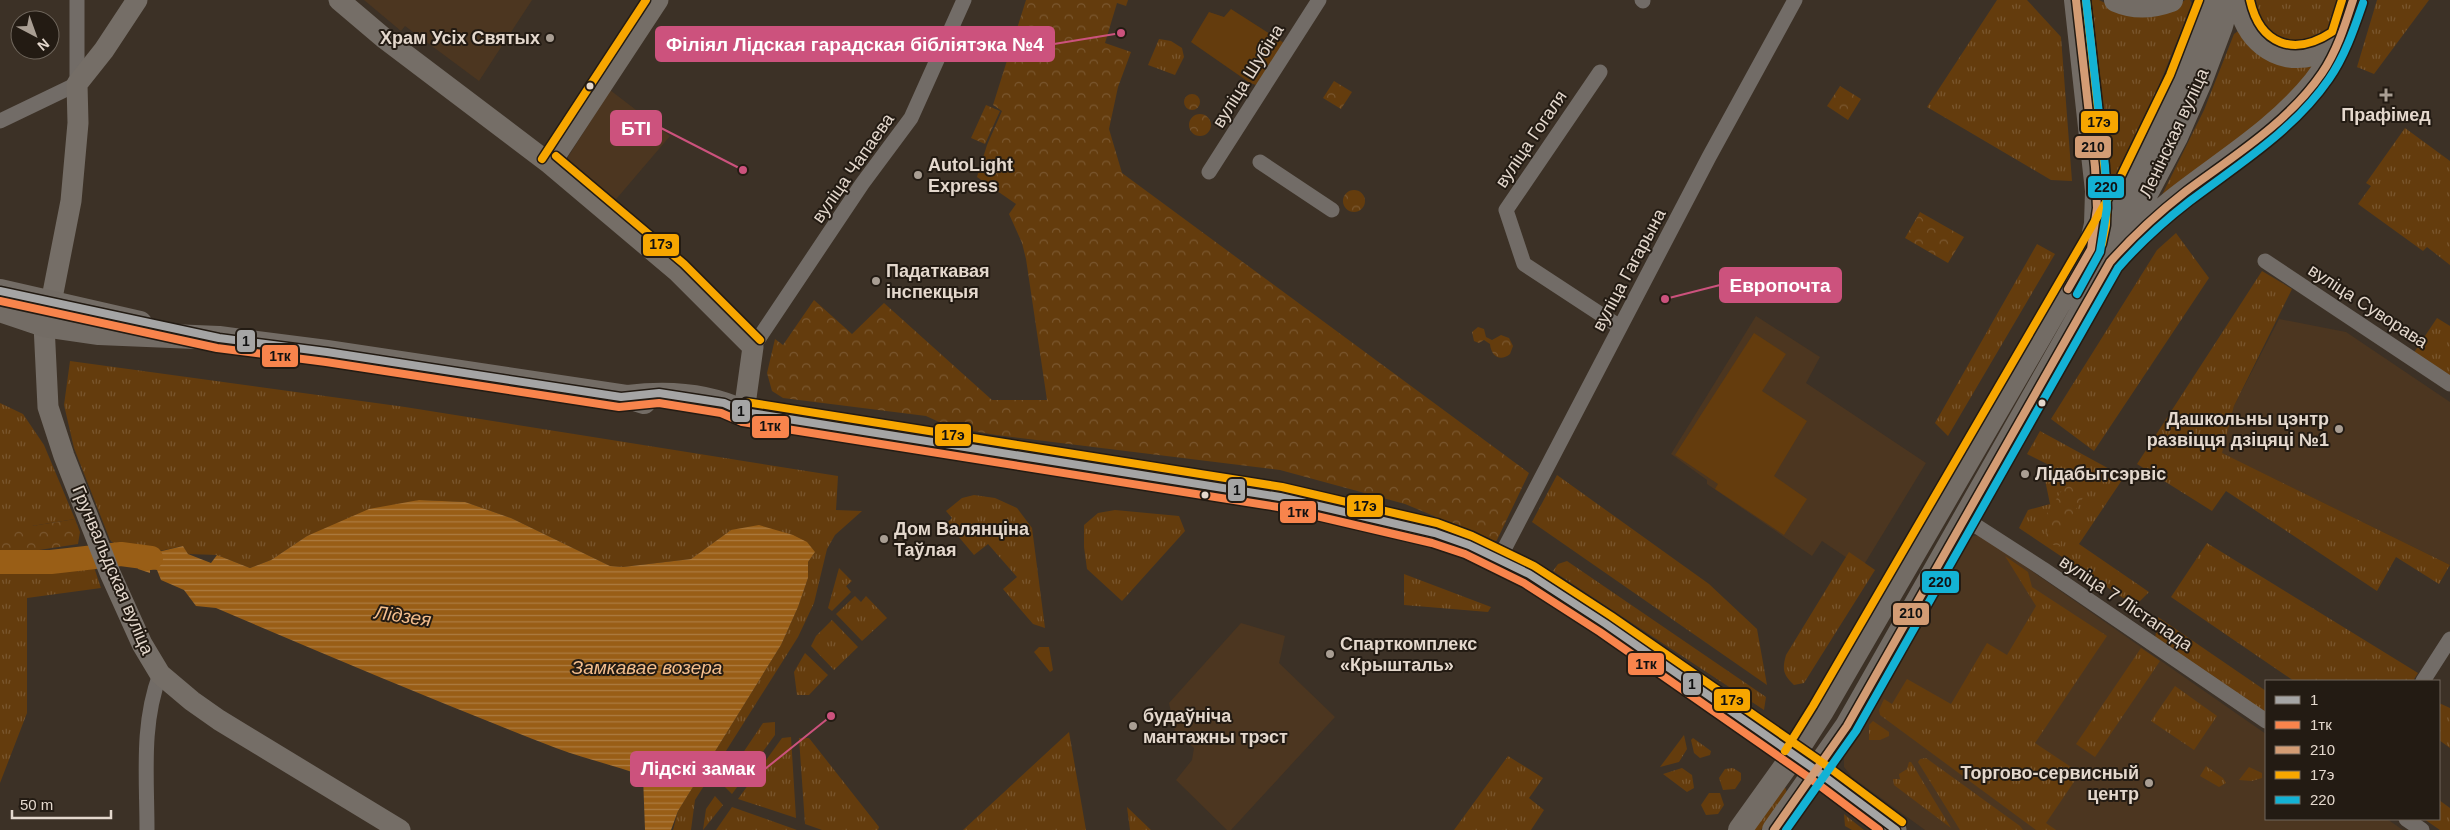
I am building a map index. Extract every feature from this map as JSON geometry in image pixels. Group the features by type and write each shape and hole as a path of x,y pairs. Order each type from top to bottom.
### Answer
{"main road":[{"path":"2076,0 2097,191 2096,224 2091,249"},
{"path":"2116,0 2128,5 2145,6 2170,0"},
{"name":"Ленінская вуліца","path":"1740,830 1794,756 1827,703 2091,249 2155,133 2179,79 2210,0"},
{"name":"Ленінская вуліца","path":"1774,830 1847,726 2110,262 2176,137 2203,74 2221,26 2228,0"},
{"path":"2240,0 2249,30 2269,50 2280,54 2313,54 2340,39"},
{"path":"2110,262 2163,209 2246,146 2288,110 2315,82 2340,39 2353,0"},
{"path":"0,291 48,314"},
{"path":"0,310 48,314 327,352 628,397 656,406 700,414 720,416 744,412 1280,497 1417,527 1499,559 1529,574 1606,624 1816,771"}],"street":[{"path":"77,0 77,84"},
{"path":"0,121 77,84 104,50 137,0"},
{"path":"339,0 385,39 550,164 678,272 753,347 744,412"},
{"path":"550,164 658,0"},
{"name":"вуліца Чапаева","path":"753,347 862,184 911,118 964,0"},
{"name":"вуліца Шубіна","path":"1209,172 1319,0"},
{"name":"вуліца Гагарына","path":"1499,559 1620,327 1795,0"},
{"name":"вуліца Гогаля","path":"1600,72 1506,210 1524,264 1620,327"},
{"name":"Грунвальдская вуліца","path":"77,84 78,123 71,201 48,314 48,407 64,456 110,573 142,644 160,674 192,701 219,720 400,830"},
{"path":"1260,162 1332,210"},
{"name":"вуліца Суворава","path":"2265,261 2450,384"},
{"name":"вуліца 7 Лістапада","path":"1964,518 2043,569 2265,720"},
{"path":"2424,680 2450,639"},
{"path":"147,830 147,721 160,674"},
{"path":"1816,771 1896,830"},
{"path":"2407,820 2422,830"}],"shaded area":[{"path":"364,0 532,0 479,81 405,26 401,31"},
{"path":"610,90 670,136 612,204 573,172 567,164 568,157"},
{"path":"1756,316 1820,357 1806,383 1926,463 1862,568 1822,541 1812,556 1707,484 1707,480 1671,454"},
{"name":"Дашкольны цэнтр развіцця дзіцяці №1","path":"2279,319 2346,332 2450,402 2450,565 2221,453 2234,406"},
{"path":"1980,535 2265,733 2265,820 2388,820 2403,830 1925,830 1852,777 1844,767 1844,753 1848,739 1968,537"},
{"path":"1241,623 1285,636 1279,663 1335,717 1231,830 1227,830 1176,780 1192,760 1194,748 1175,731 1169,703"}],"green space":[{"path":"1026,0 1128,0 1126,6 1117,3 1105,43 1131,52 1118,87 1109,129 1122,173 1529,473 1496,542 1405,504 1280,470 996,435 950,427 926,416 783,398 772,391 767,373 775,339 783,345 814,300 852,334 884,303 992,400 1047,400 1026,259 1022,243 1009,214 1016,204 977,177 987,145 1002,111 993,105"},
{"path":"1997,0 2027,0 2061,37 2072,181 2051,180 1927,107"},
{"path":"2086,0 2099,0 2119,10 2178,5 2185,0 2190,0 2192,4 2147,115 2116,178 2104,184"},
{"path":"2253,0 2340,0 2333,22 2328,29 2312,41 2292,44 2274,37 2266,31 2256,14"},
{"path":"2377,0 2429,0 2374,74 2357,67"},
{"path":"1231,9 1284,43 1256,85 1250,83 1191,42 1209,12 1224,17"},
{"path":"2241,29 2320,58 2287,103 2161,197 2204,110 2234,34"},
{"path":"1159,39 1171,41 1182,48 1184,57 1175,75 1148,65"},
{"path":"1334,81 1352,92 1341,109 1323,98"},
{"path":"1840,86 1861,99 1848,120 1827,106"},
{"path":"1192,94 1200,102 1192,110 1184,102"},
{"path":"986,105 1000,111 985,144 971,138"},
{"path":"1200,114 1208,117 1211,125 1208,133 1200,136 1192,133 1189,125 1192,117"},
{"path":"2405,128 2450,161 2450,265 2427,247 2423,251 2358,204 2371,186 2366,183"},
{"path":"1354,190 1362,193 1365,201 1362,209 1354,212 1346,209 1343,201 1346,193"},
{"path":"1920,212 1964,237 1948,263 1905,238"},
{"path":"2176,233 2209,278 2094,451 2051,419 2157,250"},
{"path":"2037,244 2055,254 1948,436 1935,423"},
{"path":"2262,271 2292,289 2234,406 2222,453 2450,565 2439,584 2396,557 2377,591 2226,491 2212,511 2137,464"},
{"path":"2437,318 2450,326 2450,377 2413,354"},
{"path":"1478,327 1484,329 1486,337 1492,340 1501,335 1509,338 1513,346 1510,354 1500,358 1494,355 1490,344 1484,340 1479,343 1474,341 1472,332"},
{"path":"1754,333 1786,354 1762,391 1807,421 1774,476 1807,499 1784,535 1715,489 1718,484 1675,455"},
{"path":"70,361 405,407 838,476 836,510 862,511 835,535 827,549 814,603 798,637 695,800 691,830 673,830 678,811 781,645 798,607 808,578 808,562 815,552 731,530 691,559 623,567 610,566 511,518 465,502 419,500 307,536 271,560 250,568 217,555 188,554 183,546 145,553 127,551 118,547 110,540 74,448 64,405"},
{"path":"0,403 23,414 44,445 75,519 32,526 0,526"},
{"path":"2040,431 2124,477 2079,544 2149,592 2135,606 2019,528 2028,510 2050,504 2044,475 2049,465 2027,454"},
{"path":"1557,475 1709,584 1757,629 1767,685 1532,522"},
{"path":"2071,476 2089,488 2060,535 2061,546 2057,547 2047,541 2048,527 2041,523"},
{"path":"974,495 995,498 1017,508 1032,528 1045,628 1033,624 1003,589 1017,577 988,544 974,555 947,523 952,518 946,511 962,498"},
{"path":"1115,510 1179,516 1185,531 1122,601 1087,569 1084,547 1084,525 1098,513"},
{"path":"75,519 80,532 78,544 0,556 0,526 32,526"},
{"path":"2207,543 2418,673 2414,680 2293,680 2171,597"},
{"path":"1849,552 1875,570 1804,683 1794,685 1784,672 1786,655"},
{"path":"2005,556 2028,572 2032,587 2107,636 2035,743 2080,773 2046,823 2056,830 2036,830 1880,715 1879,710 1884,699 1892,704 1907,679 1951,704 1987,643 2007,655 2036,606"},
{"path":"1567,561 1766,697 1764,710 1553,571 1558,564"},
{"path":"82,563 93,564 101,588 27,598 27,713 0,783 0,573"},
{"path":"839,568 852,581 846,586 851,592 832,611 828,608"},
{"path":"1404,574 1491,607 1488,612 1404,605"},
{"path":"855,596 861,602 866,596 887,618 862,641 836,614"},
{"path":"2158,617 2265,690 2265,717 2155,639"},
{"path":"832,620 858,647 834,670 811,646 816,636"},
{"path":"1039,647 1049,647 1053,670 1050,672 1034,652"},
{"path":"2141,648 2160,661 2095,757 2076,744"},
{"path":"805,653 828,675 809,695 797,695 794,672"},
{"path":"2175,686 2217,716 2194,750 2151,721"},
{"path":"2440,703 2450,708 2450,748 2440,741"},
{"path":"1873,721 1889,732 1889,736 1880,740 1869,740 1869,725"},
{"path":"775,722 775,735 732,794 722,784 763,723"},
{"path":"1069,732 1086,830 963,830"},
{"path":"1684,735 1687,749 1679,762 1660,767"},
{"path":"791,737 796,818 738,799 782,738"},
{"path":"799,738 809,738 879,827 878,830 822,830 805,824"},
{"path":"1693,738 1711,751 1710,755 1700,758 1694,753 1691,740"},
{"path":"1508,756 1543,778 1529,798 1544,810 1531,830 1454,830"},
{"path":"1926,758 2023,830 1960,830 1918,762 1920,759"},
{"path":"1909,762 1911,762 1951,828 1894,785 1893,779 1900,779 1899,774 1907,769"},
{"path":"2206,766 2223,778 2226,783 2219,787 2200,776"},
{"path":"2249,767 2262,773 2262,778 2252,781 2239,780"},
{"path":"1682,768 1692,775 1694,788 1687,792 1663,774"},
{"path":"1733,768 1741,773 1741,780 1735,789 1723,790 1719,778 1725,769"},
{"path":"1785,787 1787,793 1761,830 1753,830"},
{"path":"1709,793 1720,793 1724,805 1718,814 1706,815 1701,805"},
{"path":"715,796 723,805 703,830 706,809"},
{"path":"2440,801 2450,808 2450,830 2440,830 2425,820 2440,820"},
{"path":"732,807 797,830 716,830"},
{"path":"1127,807 1151,830 1130,830"},
{"path":"1844,814 1864,830 1852,830 1845,826"}],"water":[{"name":"Замкавае возера","path":"419,500 465,502 511,518 610,566 623,567 691,559 731,530 759,525 793,535 807,542 815,552 808,562 808,578 798,607 781,645 678,811 671,830 645,830 643,776 567,752 513,731 216,608 196,606 184,590 161,580 157,570 150,569 150,573 138,569 137,565 124,562 119,549 145,555 183,546 188,554 211,563 217,555 250,568 271,560 307,536 369,509"}],"waterway":[{"name":"Лідзея","path":"0,562 51,562 121,554 151,558"}],"transit line":[{"name":"17э","path":"542,159 646,0"},
{"name":"210","path":"2068,289 2091,249 2097,208 2095,167 2076,0"},
{"name":"17э","path":"2086,0 2107,190 2106,225 2102,244"},
{"name":"220","path":"2077,294 2100,252 2107,208 2105,166 2086,0"},
{"name":"17э","path":"1785,751 2121,176 2170,75 2199,0"},
{"name":"17э","path":"2250,0 2262,28 2280,42 2292,45 2318,40 2332,32 2342,0"},
{"name":"210","path":"1774,830 1847,726 2110,262 2165,208 2258,138 2293,108 2327,65 2340,38 2353,0"},
{"name":"220","path":"1786,830 1856,731 2118,268 2171,216 2265,145 2283,130 2315,97 2340,61 2363,3"},
{"name":"17э","path":"556,156 684,264 760,340"},
{"name":"1","path":"0,291 219,338 327,352 621,397 659,393 724,403 744,412 1280,497 1435,533 1469,545 1529,574 1606,624 1817,771 1896,830"},
{"name":"1тк","path":"0,301 217,348 326,362 619,407 659,403 721,413 742,422 1278,507 1432,543 1465,554 1524,583 1600,632 1811,779 1879,830"},
{"name":"17э","path":"746,402 1282,487 1437,523 1472,536 1534,566 1611,616 1823,763 1902,822"}],"place":[{"name":"Філіял Лідская гарадская бібліятэка №4","path":"1121,33"},
{"name":"Храм Усіх Святых","path":"550,38"},
{"name":"Прафімед","path":"2386,95"},
{"name":"БТІ","path":"743,170"},
{"name":"AutoLight Express","path":"918,175"},
{"name":"Падаткавая інспекцыя","path":"876,281"},
{"name":"Европочта","path":"1665,299"},
{"name":"Дашкольны цэнтр развіцця дзіцяці №1","path":"2339,429"},
{"name":"Лідабытсэрвіс","path":"2025,474"},
{"name":"Дом Валянціна Таўлая","path":"884,539"},
{"name":"Спарткомплекс «Крышталь»","path":"1330,654"},
{"name":"Лідскі замак","path":"831,716"},
{"name":"будаўніча мантажны трэст","path":"1133,726"},
{"name":"Торгово-сервисный центр","path":"2149,783"}]}
